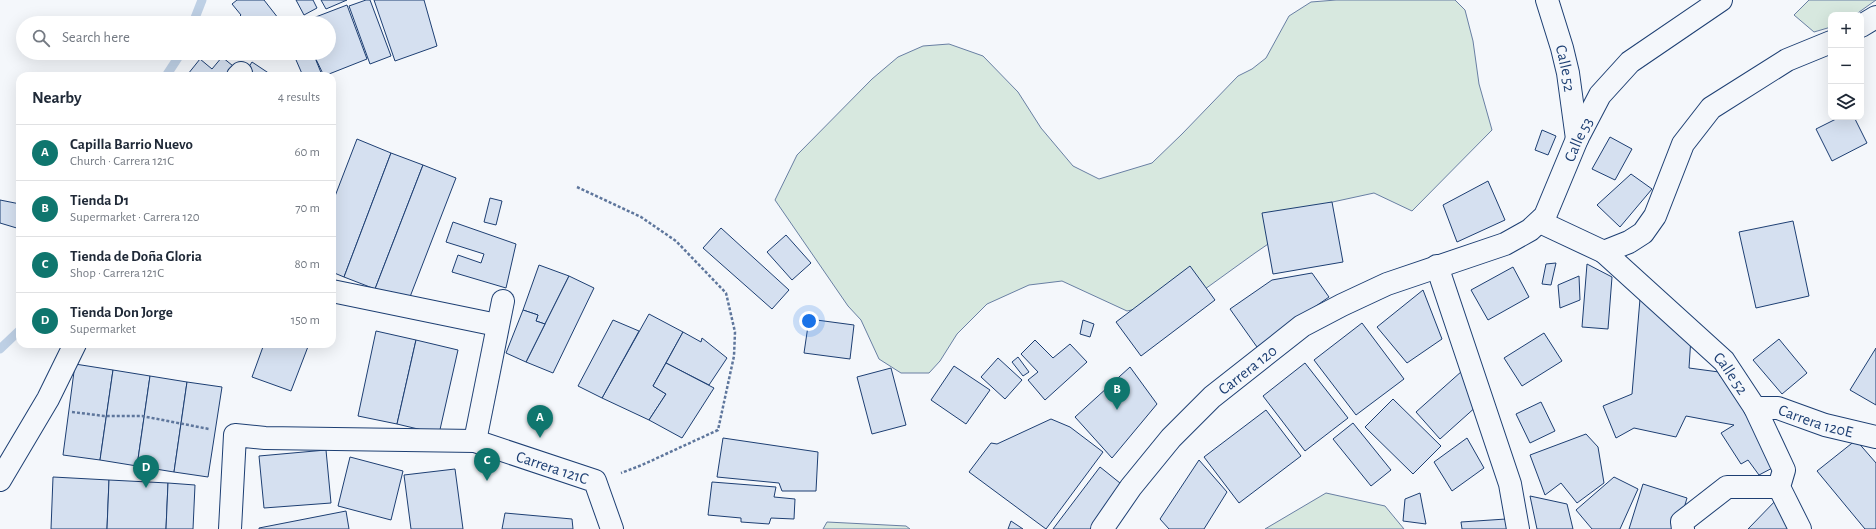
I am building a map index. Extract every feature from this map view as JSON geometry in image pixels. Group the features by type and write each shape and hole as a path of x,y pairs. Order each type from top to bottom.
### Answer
{"street":[{"name":"Calle 52","path":"1547,0 1568,73 1577,139"},
{"name":"Calle 53","path":"1437,266 1504,244 1517,238 1540,222 1548,210 1577,139 1600,95 1630,62 1721,0"},
{"path":"1864,24 1876,17"},
{"path":"1604,252 1629,242 1643,233 1655,216 1683,144 1711,108 1787,60 1828,43"},
{"name":"Calle 52","path":"1540,222 1604,252 1724,361 1755,408 1784,470 1779,487"},
{"path":"1437,266 1510,484 1518,529"},
{"name":"Carrera 120","path":"1102,529 1131,487 1171,438 1212,397 1261,357 1302,326 1342,305 1387,284 1437,266"},
{"path":"336,291 497,325"},
{"path":"475,441 503,301"},
{"path":"0,480 48,399 72,348"},
{"name":"Carrera 120E","path":"1755,408 1778,408 1825,425 1876,437"},
{"path":"230,529 235,435"},
{"name":"Carrera 121C","path":"235,435 265,438 475,441 596,481"},
{"path":"596,481 612,529"},
{"path":"1683,529 1682,522 1727,487 1779,487 1800,529"}],"path":[{"name":"Carrera 121C","path":"577,187 641,217 676,241 726,293 735,332 734,356 718,430 642,465 596,481"},
{"path":"48,399 68,411 104,416 142,416 235,435"}],"shaded area":[{"path":"1336,0 1455,0 1465,10 1473,41 1479,84 1492,130 1412,211 1374,193 1328,203 1194,297 1127,311 1062,281 1029,285 987,304 957,334 940,361 929,373 901,373 879,359 861,320 848,306 775,200 797,155 872,79 898,57 923,46 949,44 983,56 1018,92 1041,128 1073,166 1099,179 1152,163 1238,76 1252,69 1266,58 1289,16 1311,2"},
{"path":"1809,0 1876,0 1859,12 1828,12 1828,28 1814,32 1794,15"},
{"path":"1326,493 1385,506 1404,529 1265,529"},
{"path":"827,522 906,526 910,529 823,529"}],"building":[{"path":"237,0 264,0 277,16 240,16 241,15 232,4"},
{"path":"296,0 313,0 317,8 304,15"},
{"path":"321,0 347,0 326,9"},
{"path":"370,0 391,56 370,64 349,6"},
{"path":"374,0 424,0 437,46 395,61"},
{"path":"347,5 367,59 334,72 322,72 316,60 336,60 336,16 318,16"},
{"path":"199,60 212,69 220,60 226,60 238,70 236,72 190,72"},
{"path":"296,60 316,60 321,72 301,72"},
{"path":"252,62 267,72 246,72"},
{"path":"1834,120 1856,120 1867,143 1832,161 1816,129"},
{"path":"1542,130 1556,136 1548,155 1535,150"},
{"path":"1610,137 1632,149 1615,180 1592,169"},
{"path":"357,139 391,153 344,277 336,274 336,194"},
{"path":"391,153 423,165 375,289 344,277"},
{"path":"423,165 456,178 408,302 375,289"},
{"path":"1631,174 1652,189 1620,227 1597,205"},
{"path":"1488,181 1505,220 1457,242 1443,205"},
{"path":"490,198 502,201 496,225 484,222"},
{"path":"0,200 16,203 16,228 0,223"},
{"path":"1332,202 1343,262 1273,274 1262,213"},
{"path":"1793,221 1809,296 1756,308 1739,232"},
{"path":"453,222 516,244 506,288 452,272 458,255 481,263 484,254 446,242"},
{"path":"721,228 789,290 772,309 703,248"},
{"path":"786,235 811,263 792,280 767,252"},
{"path":"1556,263 1551,285 1542,284 1546,264"},
{"path":"1587,264 1612,277 1608,329 1582,327"},
{"path":"539,265 569,276 545,324 536,321 538,315 523,310"},
{"path":"1190,266 1215,300 1141,356 1116,322"},
{"path":"1513,267 1529,297 1488,320 1471,290"},
{"path":"1312,273 1329,297 1257,347 1230,309 1272,280"},
{"path":"569,276 594,288 553,373 526,362"},
{"path":"1579,276 1580,300 1560,308 1558,285"},
{"path":"1641,287 1691,337 1689,368 1719,372 1720,376 1734,379 1778,465 1759,475 1748,460 1741,464 1721,433 1734,425 1686,416 1676,437 1634,428 1616,438 1603,406 1632,394"},
{"path":"1423,290 1442,339 1407,363 1377,327"},
{"path":"523,310 538,315 536,321 545,324 526,362 506,353"},
{"path":"649,314 683,332 653,386 666,394 649,420 602,398"},
{"path":"809,319 854,325 850,359 804,353"},
{"path":"613,320 639,331 602,398 578,386"},
{"path":"1083,320 1094,324 1090,337 1080,334"},
{"path":"1362,323 1404,379 1356,415 1314,360"},
{"path":"376,331 416,340 397,424 358,416"},
{"path":"683,332 701,342 702,338 727,358 709,385 666,363"},
{"path":"1544,333 1562,361 1522,386 1504,358"},
{"path":"1779,339 1807,373 1782,394 1753,360"},
{"path":"416,340 458,350 439,434 397,424"},
{"path":"1035,340 1053,358 1070,344 1087,362 1045,400 1028,380 1038,372 1021,354"},
{"path":"263,348 307,348 291,391 252,377"},
{"path":"1876,348 1876,405 1850,390"},
{"path":"1018,357 1029,372 1023,376 1012,362"},
{"path":"998,358 1022,380 1005,399 981,377"},
{"path":"666,363 714,388 682,438 649,420 666,394 653,386"},
{"path":"1305,363 1348,418 1305,451 1263,396"},
{"path":"75,364 113,370 100,460 63,455"},
{"path":"954,366 990,390 966,424 931,400"},
{"path":"1130,367 1157,404 1112,458 1075,417"},
{"path":"891,368 906,425 872,434 857,377"},
{"path":"113,370 150,376 137,466 100,460"},
{"path":"1462,371 1478,405 1440,439 1416,412"},
{"path":"150,376 187,382 174,472 137,466"},
{"path":"187,382 222,387 208,477 174,472"},
{"path":"1393,399 1441,446 1413,474 1365,427"},
{"path":"1541,402 1555,431 1530,443 1516,414"},
{"path":"1266,410 1301,456 1239,503 1204,457"},
{"path":"1051,419 1070,427 1103,452 1046,529 969,472 991,443 997,444"},
{"path":"1353,423 1391,470 1371,486 1333,439"},
{"path":"1586,434 1598,447 1604,483 1577,503 1561,483 1545,495 1530,455"},
{"path":"723,438 818,452 816,491 782,491 779,483 717,477"},
{"path":"1467,438 1484,468 1452,491 1434,462"},
{"path":"1856,440 1876,463 1876,529 1865,529 1817,471"},
{"path":"326,450 331,503 264,508 259,456"},
{"path":"350,457 403,471 391,520 338,506"},
{"path":"1199,460 1227,492 1204,529 1169,529 1160,519"},
{"path":"1100,467 1125,487 1093,529 1053,529"},
{"path":"455,469 463,529 411,529 404,475"},
{"path":"53,477 109,480 107,529 51,529"},
{"path":"1614,477 1638,489 1620,529 1592,529 1576,510"},
{"path":"109,480 168,483 166,529 107,529"},
{"path":"712,482 776,487 774,497 795,499 794,519 771,518 769,524 741,522 741,518 708,515"},
{"path":"168,483 195,485 193,529 166,529"},
{"path":"1643,484 1687,498 1678,529 1629,529"},
{"path":"1420,493 1426,524 1403,521 1405,499"},
{"path":"1530,496 1567,504 1573,529 1537,529"},
{"path":"1779,497 1793,529 1748,529"},
{"path":"346,511 349,529 259,529 259,528"},
{"path":"505,513 572,519 573,529 502,529"},
{"path":"1506,519 1507,529 1462,529 1461,522"},
{"path":"1011,521 1023,529 1008,529"}],"waterway":[{"path":"196,16 202,0"},
{"path":"169,72 176,60"},
{"path":"0,349 16,334"}],"place":[{"name":"Tienda D1","path":"1117,410"},
{"name":"Capilla Barrio Nuevo","path":"540,438"},
{"name":"Tienda de Doña Gloria","path":"487,481"},
{"name":"Tienda Don Jorge","path":"146,488"}]}
